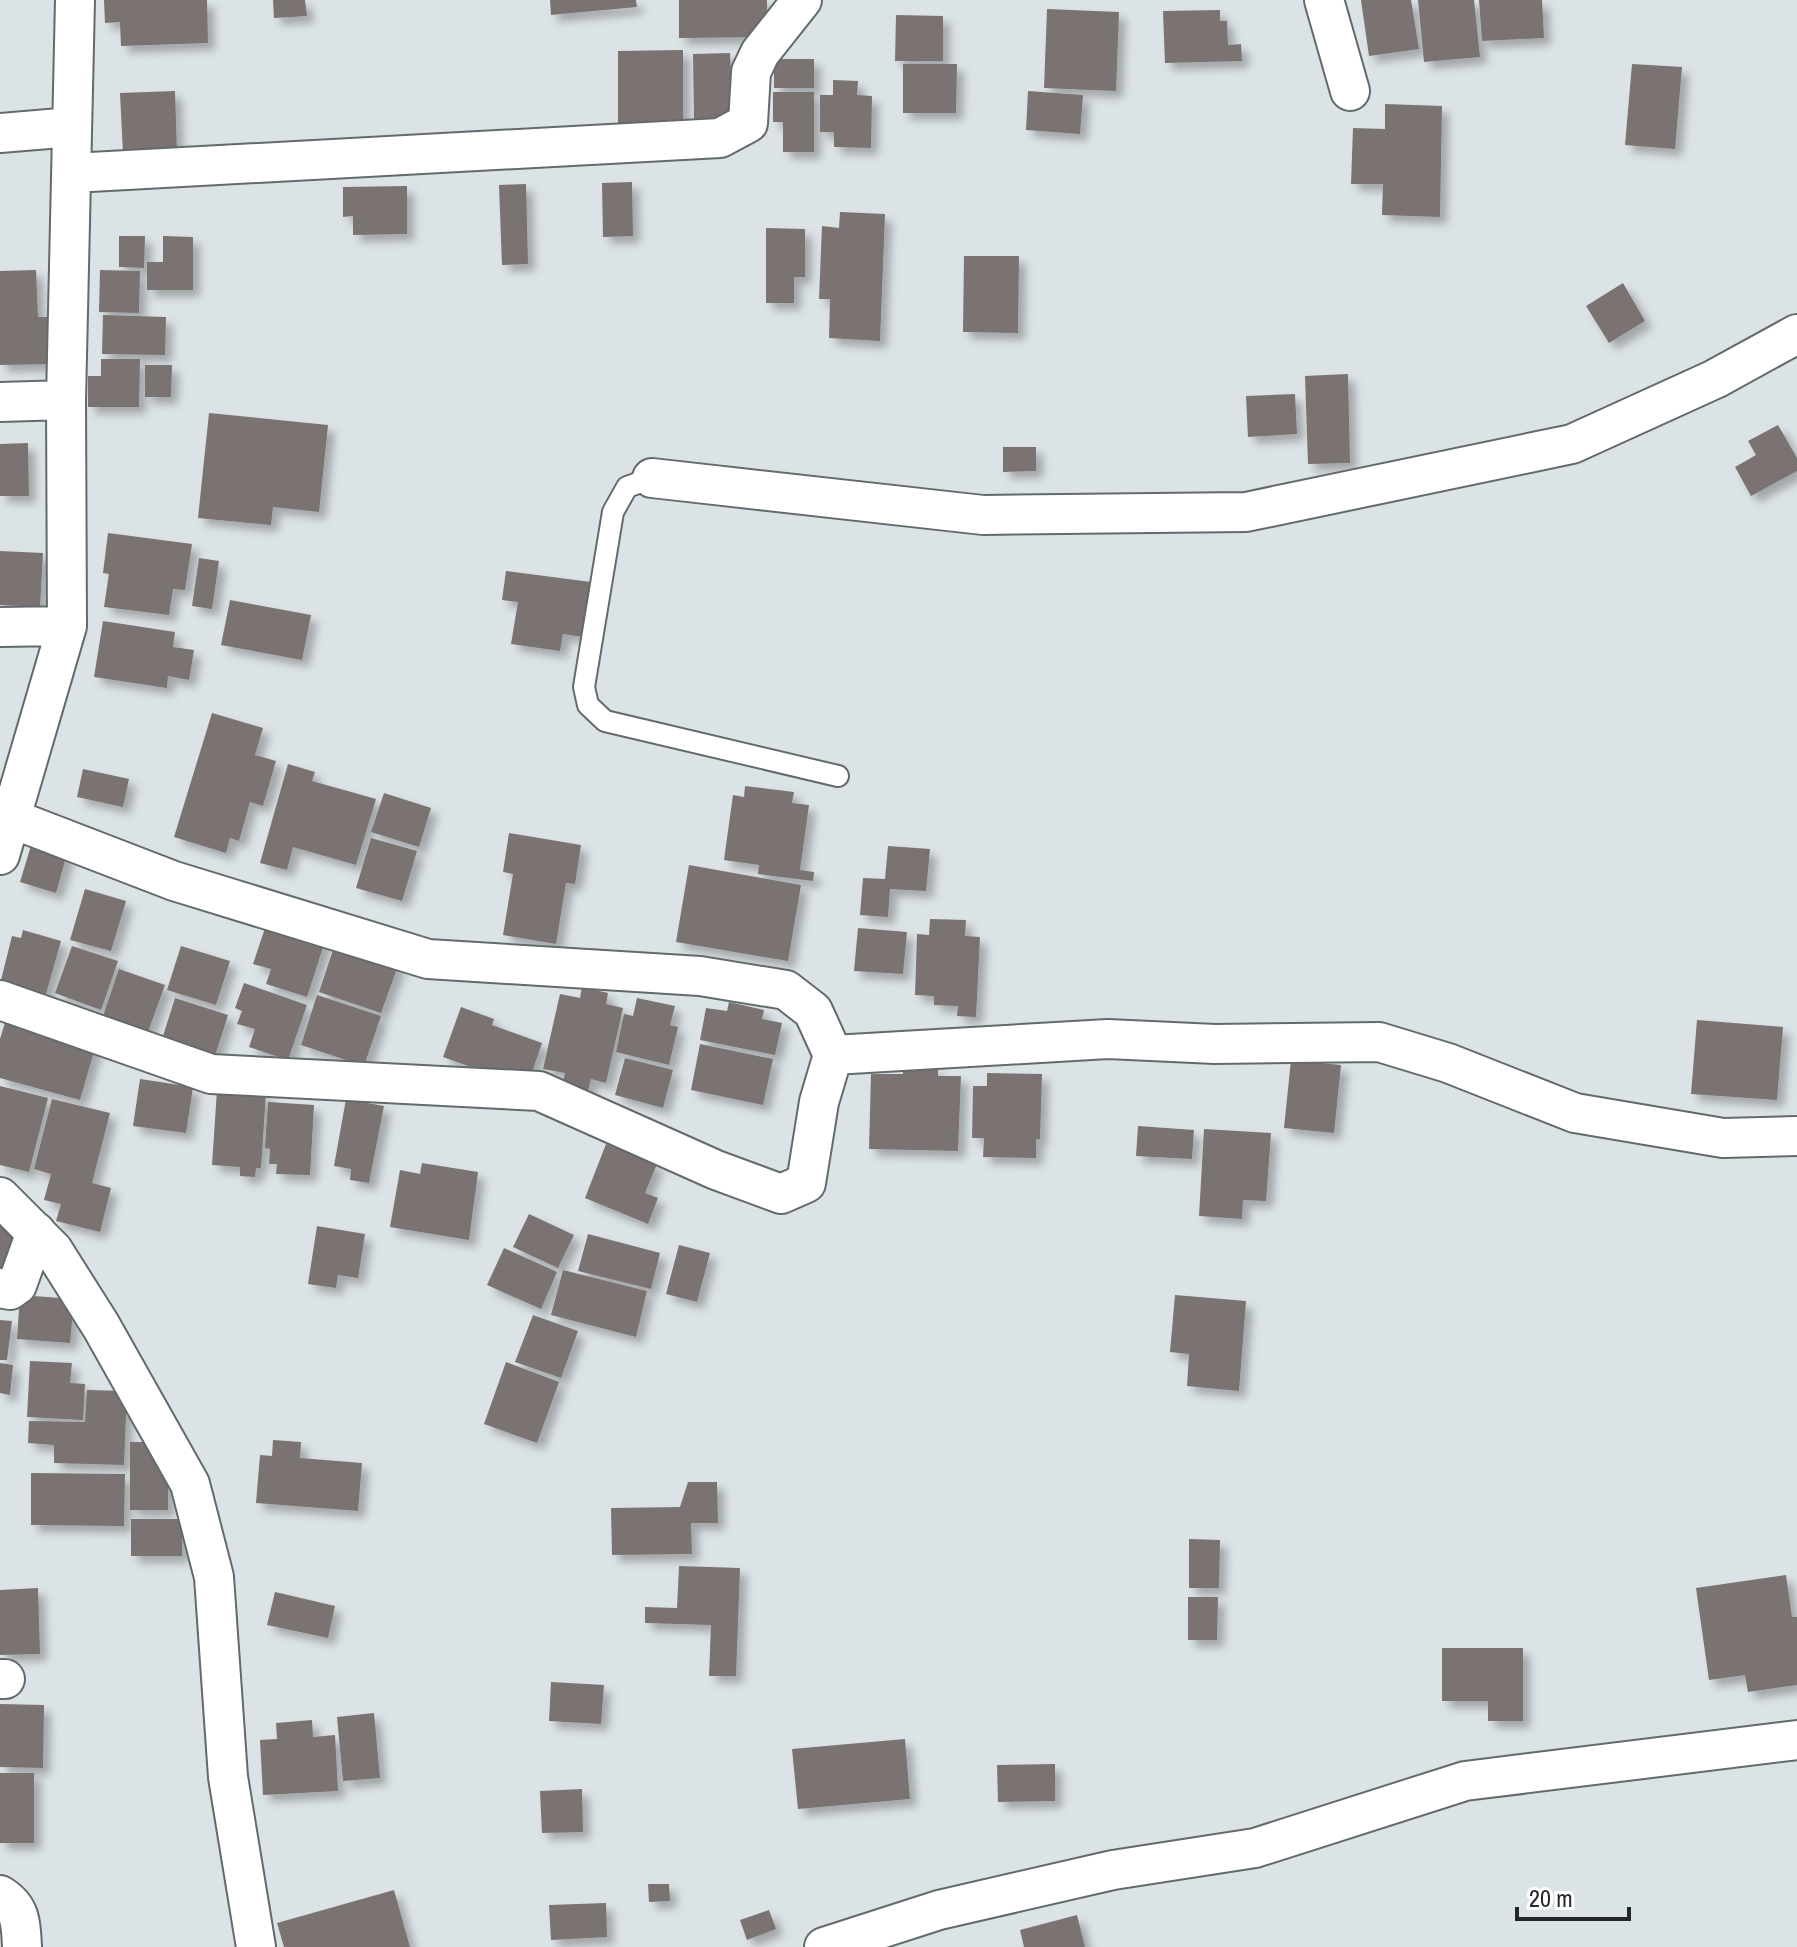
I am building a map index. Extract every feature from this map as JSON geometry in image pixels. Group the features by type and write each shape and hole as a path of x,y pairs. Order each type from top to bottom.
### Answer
{"street":[{"path":"0,855 67,626 66,400 75,0"},
{"path":"72,173 720,138 748,123 751,72 760,53 802,0"},
{"path":"1324,0 1350,91"},
{"path":"0,133 72,127"},
{"path":"652,478 983,515 1246,512 1572,444 1715,379 1797,334"},
{"path":"0,402 66,400"},
{"path":"0,627 67,626"},
{"path":"0,1000 211,1074 539,1091 716,1170 781,1194 806,1183 819,1102 833,1055 813,1011 786,990 700,976 428,959 174,881 13,819"},
{"path":"833,1055 1108,1039 1215,1044 1379,1042 1448,1063 1575,1113 1723,1138 1797,1136"},
{"path":"0,1197 53,1250 101,1326 190,1484 214,1577 228,1777 256,1947"},
{"path":"0,1288 10,1290 17,1285 36,1232"},
{"path":"824,1947 939,1910 1099,1873 1255,1848 1465,1781 1797,1740"},
{"path":"0,1895 11,1902 21,1916 22,1947"}],"lane":[{"path":"652,478 627,487 613,512 584,687 588,705 605,721 838,776"}],"building":[{"path":"104,0 207,0 208,43 121,46 120,22 105,23"},
{"path":"273,0 305,0 307,16 274,18"},
{"path":"550,0 636,0 637,7 551,15"},
{"path":"679,0 767,0 767,37 679,38"},
{"path":"1361,0 1411,0 1419,49 1369,56"},
{"path":"1418,0 1474,0 1480,57 1424,62"},
{"path":"1479,0 1542,0 1544,38 1482,41"},
{"path":"1047,9 1119,12 1116,91 1044,88"},
{"path":"1220,10 1220,21 1227,21 1228,45 1241,44 1242,61 1165,63 1163,11"},
{"path":"896,15 943,16 943,61 895,61"},
{"path":"683,50 683,124 618,124 618,51"},
{"path":"730,53 733,117 694,119 693,54"},
{"path":"774,59 814,59 814,88 774,88"},
{"path":"903,64 957,64 956,113 903,113"},
{"path":"1632,64 1682,67 1675,149 1625,145"},
{"path":"833,80 858,81 857,95 872,96 871,148 834,147 834,132 820,132 820,95 833,95"},
{"path":"175,91 177,152 123,153 120,93"},
{"path":"1028,91 1083,95 1080,134 1026,130"},
{"path":"773,92 814,92 814,152 783,152 783,122 773,122"},
{"path":"1385,104 1442,106 1440,217 1382,215 1383,184 1351,184 1353,128 1385,129"},
{"path":"632,182 633,236 603,237 602,183"},
{"path":"526,184 528,264 502,265 499,185"},
{"path":"407,186 407,234 353,235 353,216 343,217 343,187"},
{"path":"840,212 885,214 880,341 829,338 830,299 819,299 822,226 839,228"},
{"path":"766,228 805,229 805,277 794,277 794,303 766,303"},
{"path":"119,236 145,236 144,268 119,267"},
{"path":"163,236 193,237 193,290 147,290 147,262 163,262"},
{"path":"964,256 1019,256 1018,333 963,332"},
{"path":"36,270 38,317 57,317 59,364 0,365 0,271"},
{"path":"100,270 140,271 139,313 99,312"},
{"path":"1623,283 1645,321 1609,343 1586,306"},
{"path":"103,315 166,317 165,355 102,354"},
{"path":"101,359 140,359 139,407 88,407 88,376 101,376"},
{"path":"145,365 172,365 171,397 145,397"},
{"path":"1348,374 1350,463 1308,464 1305,376"},
{"path":"1295,394 1297,434 1248,437 1246,396"},
{"path":"209,413 328,425 319,512 273,507 271,525 198,518"},
{"path":"1778,425 1797,458 1797,471 1751,496 1735,467 1756,455 1748,441"},
{"path":"28,443 29,496 0,496 0,444"},
{"path":"1003,447 1036,447 1036,471 1003,472"},
{"path":"108,533 192,544 185,590 173,589 169,615 104,607 109,574 103,573"},
{"path":"0,551 43,553 40,607 0,605"},
{"path":"199,558 219,561 212,609 192,606"},
{"path":"506,571 591,582 583,637 563,634 560,651 511,644 518,602 502,600"},
{"path":"230,600 311,615 302,660 221,645"},
{"path":"103,621 175,632 173,647 194,650 189,680 168,676 167,688 94,677"},
{"path":"212,713 263,728 255,755 276,761 263,806 250,802 239,841 230,838 226,853 174,837"},
{"path":"288,764 315,772 312,781 376,799 356,865 293,847 287,870 260,863"},
{"path":"83,769 129,779 123,807 77,797"},
{"path":"745,786 794,792 792,803 809,805 800,870 814,872 813,881 758,874 759,865 724,860 733,795 744,797"},
{"path":"384,793 431,808 419,847 371,832"},
{"path":"509,833 581,845 575,884 566,883 556,944 503,935 513,874 503,872"},
{"path":"371,838 417,851 402,901 356,888"},
{"path":"33,839 68,850 56,893 20,882"},
{"path":"888,846 930,849 926,891 890,889 888,917 860,915 863,878 885,879"},
{"path":"689,865 801,885 788,961 676,942"},
{"path":"85,889 126,901 111,951 70,940"},
{"path":"268,919 326,938 307,997 266,984 271,969 253,964"},
{"path":"930,919 966,920 965,936 980,937 976,1017 957,1016 958,1006 934,1005 934,996 915,995 917,934 929,935"},
{"path":"858,928 907,932 903,974 854,971"},
{"path":"23,930 61,941 44,1001 0,984 12,936 21,938"},
{"path":"336,941 399,963 381,1013 319,992"},
{"path":"72,946 118,961 101,1010 55,993"},
{"path":"181,946 230,961 216,1005 167,990"},
{"path":"119,969 165,985 148,1032 103,1016"},
{"path":"244,983 307,1005 288,1060 249,1047 255,1029 237,1024 242,1011 235,1008"},
{"path":"582,987 608,993 606,1004 623,1008 606,1083 591,1079 588,1091 562,1086 565,1073 543,1069 560,994 580,998"},
{"path":"317,995 381,1016 364,1066 301,1045"},
{"path":"175,998 228,1015 215,1056 162,1039"},
{"path":"637,998 675,1006 670,1025 678,1027 669,1065 616,1052 624,1014 633,1016"},
{"path":"729,1002 764,1010 762,1019 782,1023 775,1055 700,1040 706,1008 727,1011"},
{"path":"461,1007 494,1019 492,1025 542,1043 527,1087 443,1057"},
{"path":"7,1016 97,1041 80,1100 0,1078 0,1039"},
{"path":"1697,1020 1783,1027 1777,1100 1691,1094"},
{"path":"700,1044 773,1059 763,1105 691,1090"},
{"path":"625,1058 673,1070 663,1108 615,1095"},
{"path":"1291,1060 1341,1065 1334,1133 1284,1128"},
{"path":"903,1068 938,1069 938,1076 961,1076 958,1151 869,1149 871,1074 903,1074"},
{"path":"987,1073 1042,1074 1040,1139 1036,1139 1036,1158 983,1157 984,1138 972,1138 973,1086 987,1086"},
{"path":"140,1079 193,1087 186,1133 133,1126"},
{"path":"0,1086 48,1098 29,1172 0,1165"},
{"path":"217,1090 266,1093 261,1168 256,1168 255,1177 240,1176 240,1167 212,1165"},
{"path":"52,1099 110,1113 92,1183 111,1188 100,1232 56,1221 61,1204 44,1200 51,1174 34,1169"},
{"path":"346,1099 384,1106 369,1183 350,1180 351,1169 334,1166"},
{"path":"268,1102 314,1105 310,1175 276,1174 277,1164 269,1164 270,1149 265,1148"},
{"path":"1138,1126 1194,1130 1192,1159 1136,1156"},
{"path":"1204,1129 1271,1133 1266,1201 1243,1200 1242,1219 1199,1216"},
{"path":"606,1144 657,1164 645,1193 658,1198 648,1224 585,1198"},
{"path":"422,1163 478,1172 469,1240 390,1227 400,1170 420,1174"},
{"path":"529,1214 574,1235 558,1268 513,1247"},
{"path":"0,1219 16,1222 4,1279 0,1278"},
{"path":"317,1226 365,1234 358,1278 338,1275 336,1288 308,1284"},
{"path":"588,1234 660,1253 651,1289 578,1271"},
{"path":"679,1245 710,1253 697,1302 666,1294"},
{"path":"504,1248 557,1272 541,1309 487,1285"},
{"path":"563,1270 647,1291 636,1337 551,1315"},
{"path":"20,1295 74,1299 70,1343 17,1339"},
{"path":"1175,1295 1246,1301 1239,1391 1187,1386 1189,1354 1170,1352"},
{"path":"533,1315 578,1331 561,1378 515,1362"},
{"path":"0,1320 12,1321 7,1360 0,1360"},
{"path":"30,1361 72,1363 70,1383 85,1384 83,1420 27,1417"},
{"path":"506,1362 559,1382 537,1443 484,1424"},
{"path":"0,1363 13,1365 10,1395 0,1393"},
{"path":"87,1390 127,1391 124,1465 54,1463 54,1445 28,1443 29,1421 85,1422"},
{"path":"273,1440 301,1442 300,1458 362,1463 358,1511 256,1503 260,1455 272,1456"},
{"path":"130,1442 159,1442 159,1469 168,1469 168,1510 130,1510"},
{"path":"31,1473 125,1474 124,1526 31,1525"},
{"path":"688,1482 717,1482 718,1523 691,1523 692,1554 612,1555 611,1508 680,1507"},
{"path":"131,1519 182,1519 182,1556 131,1556"},
{"path":"1189,1539 1220,1540 1219,1588 1189,1588"},
{"path":"679,1566 740,1568 736,1676 709,1676 711,1625 645,1623 645,1607 677,1608"},
{"path":"1786,1575 1792,1617 1797,1617 1797,1685 1748,1692 1745,1675 1709,1680 1696,1588"},
{"path":"38,1588 40,1654 0,1655 0,1590"},
{"path":"275,1592 335,1606 328,1638 267,1625"},
{"path":"1188,1597 1218,1597 1217,1640 1188,1640"},
{"path":"1442,1648 1523,1648 1523,1721 1488,1721 1488,1701 1442,1701"},
{"path":"551,1682 604,1685 601,1724 549,1721"},
{"path":"0,1704 44,1705 43,1768 0,1767"},
{"path":"374,1713 380,1778 343,1781 337,1717"},
{"path":"312,1720 313,1737 335,1735 338,1791 263,1795 260,1740 277,1739 276,1723"},
{"path":"905,1739 910,1799 798,1809 792,1749"},
{"path":"1055,1764 1055,1801 998,1802 997,1765"},
{"path":"0,1773 34,1773 34,1843 0,1843"},
{"path":"582,1789 583,1832 542,1833 540,1791"},
{"path":"648,1884 669,1884 670,1901 649,1902"},
{"path":"394,1890 410,1947 284,1947 277,1923"},
{"path":"606,1903 607,1937 551,1940 549,1905"},
{"path":"769,1910 776,1929 747,1940 740,1920"},
{"path":"1077,1915 1085,1947 1024,1947 1020,1930"}]}
